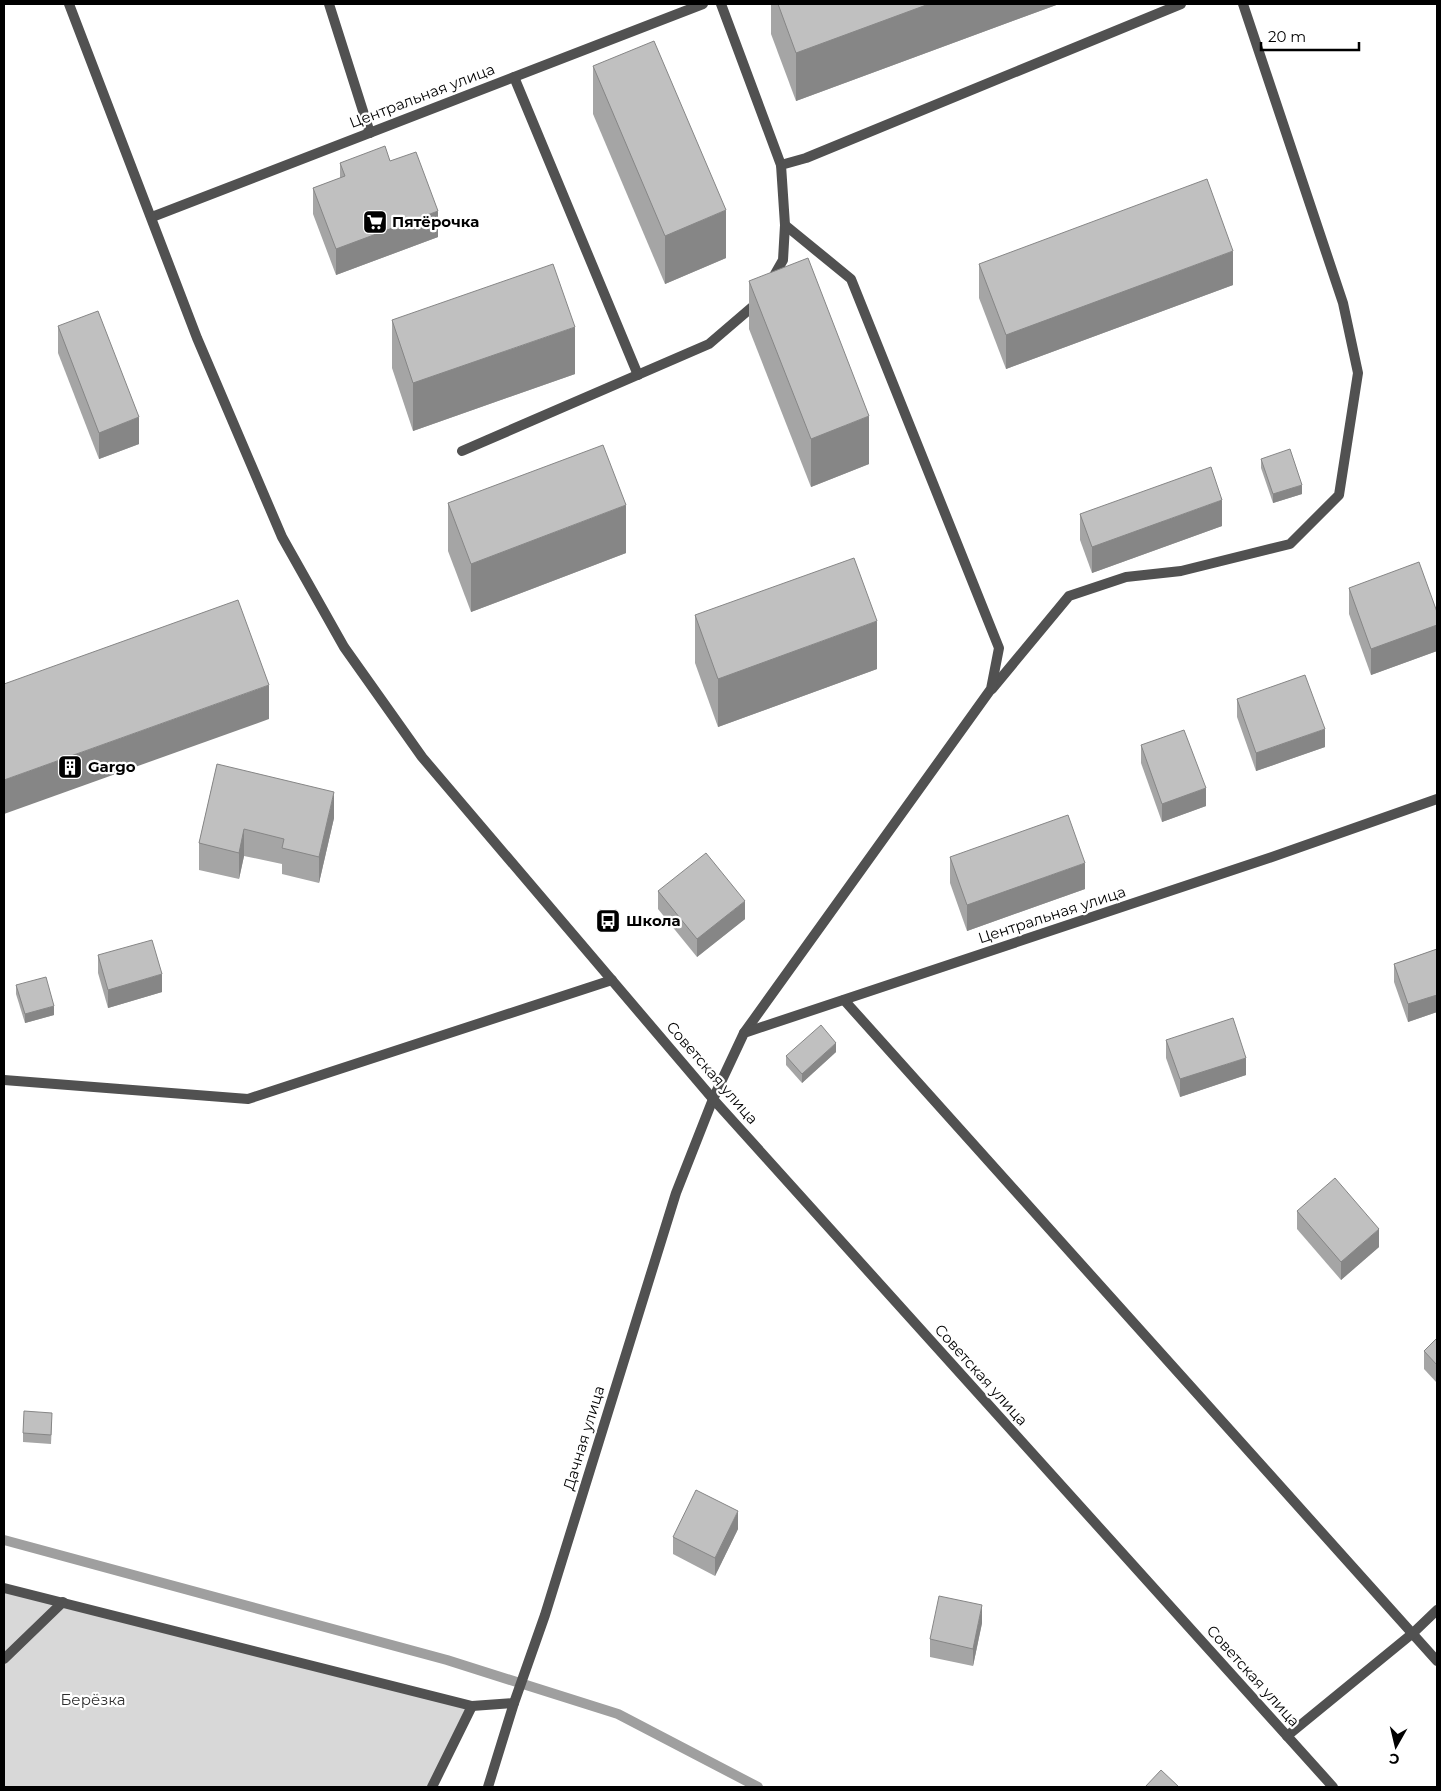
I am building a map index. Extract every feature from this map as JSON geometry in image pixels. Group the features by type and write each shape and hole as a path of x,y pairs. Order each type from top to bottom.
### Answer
{"street":[{"name":"Советская улица","path":"69,4 197,338 282,537 344,647 422,757 713,1099 1333,1787"},
{"path":"329,4 370,133"},
{"name":"Центральная улица","path":"152,217 703,4"},
{"path":"462,451 709,344 759,300 783,260 785,224 781,165 721,4"},
{"path":"781,165 806,158 1181,4"},
{"path":"713,1099 744,1033 991,689 1069,596 1126,577 1181,571 1290,544 1339,495 1358,373 1343,303 1243,4"},
{"path":"514,77 638,375"},
{"path":"785,224 851,279 999,648 991,689"},
{"name":"Центральная улица","path":"744,1033 1437,800"},
{"path":"4,1080 248,1099 612,980"},
{"path":"844,1000 1437,1661"},
{"name":"Дачная улица","path":"488,1787 514,1702 545,1615 676,1193 713,1099"},
{"path":"4,1588 472,1706 514,1702"},
{"path":"4,1660 63,1602"},
{"path":"1287,1736 1413,1633 1437,1610"},
{"path":"432,1787 472,1706"}],"green space":[{"name":"Берёзка","path":"4,1588 472,1706 432,1787 4,1787"}],"building":[{"path":"778,4 929,4 796,53"},
{"path":"654,41 726,210 665,236 593,66"},
{"path":"385,146 390,161 416,152 438,211 336,249 313,188 345,176 340,163"},
{"path":"1207,179 1233,251 1006,335 979,264"},
{"path":"808,258 869,416 811,439 749,281"},
{"path":"553,264 575,327 413,383 392,320"},
{"path":"98,311 139,417 99,433 58,326"},
{"path":"603,445 626,505 471,564 448,503"},
{"path":"1290,449 1302,485 1273,494 1261,459"},
{"path":"1211,467 1222,500 1092,547 1080,514"},
{"path":"854,558 877,621 718,679 695,615"},
{"path":"1419,562 1437,612 1437,625 1371,649 1349,588"},
{"name":"Gargo","path":"238,600 269,685 4,780 4,684"},
{"path":"1305,675 1325,729 1256,753 1237,699"},
{"path":"1184,730 1206,788 1162,804 1141,745"},
{"path":"217,764 334,792 319,857 282,848 284,839 244,829 239,853 199,843"},
{"path":"1068,815 1085,863 967,905 950,857"},
{"path":"706,853 745,901 697,939 658,891"},
{"path":"152,940 162,974 108,990 98,955"},
{"path":"1437,949 1437,995 1408,1004 1394,964"},
{"path":"46,977 54,1006 25,1014 16,985"},
{"path":"1233,1018 1246,1058 1180,1079 1166,1040"},
{"path":"821,1025 836,1043 802,1074 786,1056"},
{"path":"1335,1178 1379,1229 1341,1262 1297,1211"},
{"path":"1437,1338 1437,1365 1424,1351"},
{"path":"24,1411 52,1413 51,1435 23,1433"},
{"path":"696,1490 738,1511 715,1558 673,1537"},
{"path":"939,1596 982,1605 973,1649 930,1639"},
{"path":"1161,1770 1179,1787 1145,1787"}],"waterway":[{"path":"4,1540 447,1660 618,1714 758,1787"}],"place":[{"name":"Пятёрочка","path":"375,222"},
{"name":"Gargo","path":"70,767"},
{"name":"Школа","path":"608,921"}]}
